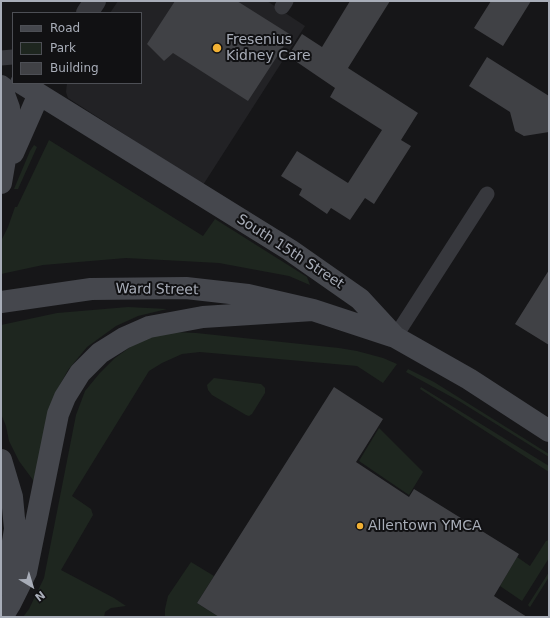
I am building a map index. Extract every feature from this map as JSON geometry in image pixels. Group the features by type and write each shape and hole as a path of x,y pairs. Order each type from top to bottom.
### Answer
{"main road":[{"path":"1,70 12,77"},
{"path":"1,86 9,108 9,136 2,181"},
{"path":"2,181 35,87"},
{"name":"South 15th Street","path":"35,87 217,205 290,250 360,299 395,337 469,379 549,431"},
{"name":"Ward Street","path":"1,302 91,288 186,288 248,295 313,310 395,337"},
{"path":"2,617 26,572 58,414 65,397 80,373 100,353 124,338 149,327 203,317 313,310"},
{"path":"1,460 12,497 15,529 10,561 1,584"}],"street":[{"path":"88,12 95,1"}],"lane":[{"path":"1,58 12,57"},
{"path":"395,337 487,194"}],"shaded area":[{"path":"118,1 267,1 305,26 203,185 68,98 66,92 67,84 142,84 142,12 111,12"}],"green space":[{"path":"49,140 203,236 215,219 307,277 310,285 289,276 219,263 126,258 43,265 1,274 1,241 15,207 17,207"},
{"path":"34,145 37,147 18,189 14,189 30,151"},
{"path":"128,307 167,309 138,316 116,326 87,347 68,370 57,390 34,485 33,480 19,461 9,441 6,426 1,414 1,325 57,313"},
{"path":"174,332 339,348 383,358 397,364 383,383 357,366 200,352 182,354 149,371 72,496 91,509 93,515 61,570 126,606 111,608 105,612 104,617 23,617 29,609 44,578 76,415 85,391 115,358 133,345 150,337"},
{"path":"408,369 434,382 549,454 549,457 459,401 406,372"},
{"path":"214,378 261,384 265,388 265,393 252,414 249,416 212,395 208,390 207,385"},
{"path":"421,387 549,466 549,472 420,389"},
{"path":"379,428 423,472 409,495 359,461"},
{"path":"549,540 549,558 522,601 500,586 517,557 530,566 546,541"},
{"path":"191,562 214,576 197,603 219,617 165,617 168,596"},
{"path":"549,572 549,577 530,607 528,605"}],"building":[{"name":"Fresenius Kidney Care","path":"175,1 237,1 291,35 248,101 173,53 164,61 147,44"},
{"path":"350,1 390,1 348,68 418,113 401,140 411,146 374,204 365,198 350,220 331,208 327,214 299,195 302,189 281,176 297,151 348,183 382,130 330,97 335,88 288,56 302,34 322,47"},
{"path":"491,1 531,1 503,46 474,28"},
{"path":"487,57 549,96 549,132 524,136 515,131 510,112 469,86"},
{"path":"549,270 549,345 515,324"},
{"name":"Allentown YMCA","path":"334,387 383,419 356,462 409,497 414,489 519,554 494,596 527,617 219,617 197,603"}],"place":[{"name":"Fresenius Kidney Care","path":"217,48"},
{"name":"Allentown YMCA","path":"360,526"}]}
